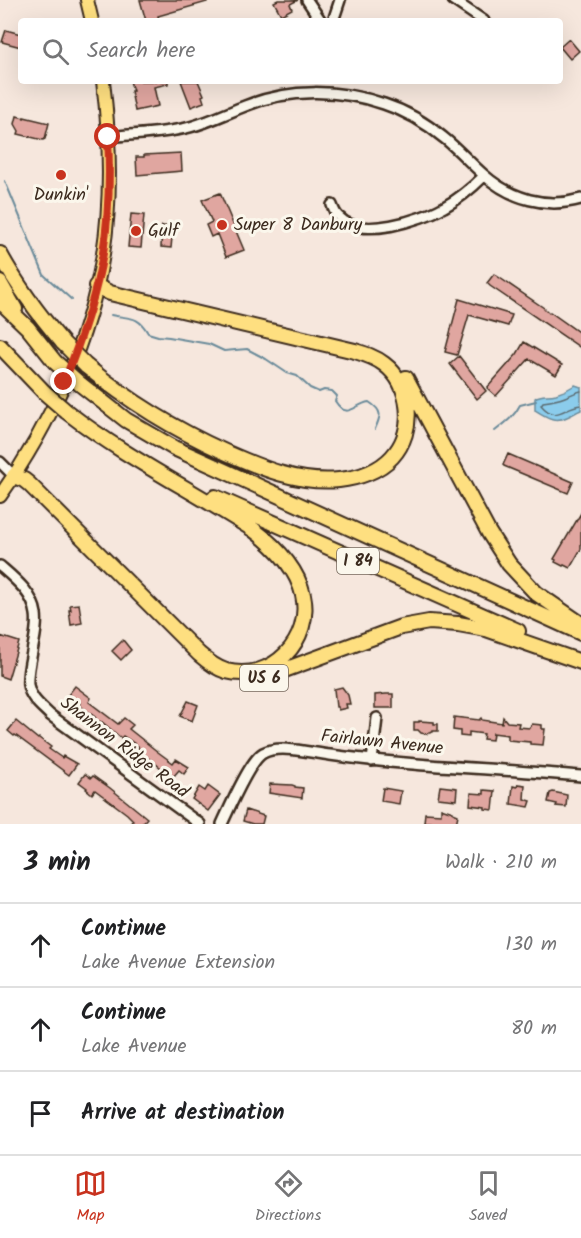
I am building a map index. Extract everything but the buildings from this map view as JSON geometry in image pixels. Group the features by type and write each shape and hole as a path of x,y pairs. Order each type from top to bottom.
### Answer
{"highway":[{"path":"0,254 37,313 63,343 109,386 181,431 246,462 298,478 341,480 357,477 382,465 393,457 401,445 408,419 405,394 394,373 377,359 354,351 110,293 96,286"},
{"name":"I 84","path":"0,283 28,328 55,362 126,420 188,456 581,633"},
{"path":"96,286 111,286 356,344 390,359 407,380 489,533 509,564 536,593 581,624"},
{"path":"0,301 28,328"},
{"name":"I 84","path":"0,346 44,392 67,412 89,429 138,459 236,507 581,661"},
{"path":"0,353 44,392"},
{"path":"14,476 29,484 207,661 226,671 250,673 262,670 282,659 297,641 302,630 305,607 300,586 289,565 273,546 254,530 138,459"},
{"name":"US 6","path":"14,476 23,489 194,660 212,674 224,678 237,681 264,678 394,630 429,622 486,629 581,661"}],"main road":[{"path":"87,0 91,18"},
{"path":"0,496 40,432 64,382 83,333 96,286 106,231 109,172 103,84"}],"street":[{"path":"307,0 319,18"},
{"path":"334,18 340,0"},
{"path":"453,0 480,18"},
{"path":"326,84 326,93"},
{"path":"108,137 188,127 268,98 288,94 326,93 365,98 424,123 441,135 497,186 540,203 569,202 581,199"},
{"path":"332,205 339,218 352,225 396,226 445,207 471,189 484,176"},
{"path":"0,462 14,476"},
{"name":"Shannon Ridge Road","path":"0,566 28,594 36,614 28,685 34,699 50,715 200,824"},
{"path":"372,761 377,717"},
{"name":"Fairlawn Avenue","path":"222,824 253,764 261,754 276,749 372,761 581,776"}],"water":[{"path":"575,385 581,387 581,410 567,417 555,419 535,410 535,398 553,395"}],"waterway":[{"path":"5,181 44,275 72,300"},
{"path":"111,315 137,320 148,333 158,336 209,344 224,351 247,349 287,373 297,376 310,388 319,392 332,391 337,396 335,401 344,410 348,411 369,402 377,408 380,414 375,429"},
{"path":"495,431 512,416 520,405 536,401"}],"place":[{"name":"Dunkin'","path":"61,175"},
{"name":"Super 8 Danbury","path":"222,225"},
{"name":"Gulf","path":"136,231"}],"route":[{"path":"64,382 83,333 103,256 108,209 108,137"}]}
